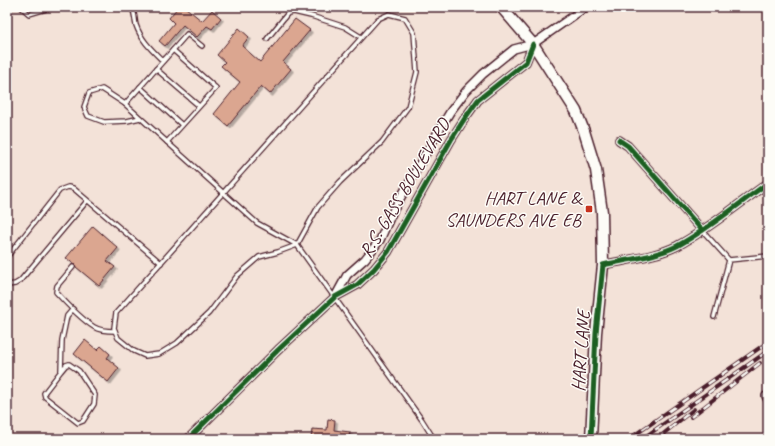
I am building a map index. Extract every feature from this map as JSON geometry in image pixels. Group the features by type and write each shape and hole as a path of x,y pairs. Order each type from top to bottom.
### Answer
{"main road":[{"name":"HART LANE","path":"501,7 533,44 576,111 596,170 602,212 604,265 596,333 591,439"}],"street":[{"path":"533,44 586,7"},
{"name":"R.S. GASS BOULEVARD","path":"335,297 347,275 365,259 380,240 393,211 438,132 450,112 466,91 483,74 514,49 533,44"},
{"name":"R.S. GASS BOULEVARD","path":"188,439 278,350 335,297 357,285 374,269 388,252 465,118 478,100 526,62 533,44"},
{"path":"619,140 628,146 702,230"},
{"path":"604,265 646,256 676,246 702,230 768,184"}],"lane":[{"path":"21,7 29,14 53,7"},
{"path":"132,7 135,12 136,25 146,44 163,61 164,60"},
{"path":"267,39 288,13 294,12 345,27 361,37"},
{"path":"389,14 405,18 414,33 417,72 408,107 382,142 340,182 318,207 297,245 259,257 237,276 209,313 177,343 159,354 145,356 134,351 118,338 114,328 116,313 361,37 378,19 389,14"},
{"path":"125,104 187,34 202,46"},
{"path":"167,142 216,88 173,50"},
{"path":"156,69 199,106"},
{"path":"140,87 182,125"},
{"path":"140,118 127,121 104,122 88,116 84,107 89,93 102,89 125,104 257,223 297,245 434,439"},
{"path":"7,256 60,190 68,187 73,188 161,263"},
{"path":"7,284 15,284 20,281 87,201"},
{"path":"702,230 729,260"},
{"path":"729,260 768,256"},
{"path":"714,317 729,260"},
{"path":"73,267 57,286 56,292 94,327 102,330 115,331"},
{"path":"61,371 66,365 69,364 79,371 95,396 94,404 83,421 78,423 45,398 44,393 61,371 62,340 67,316 73,308"}],"building":[{"path":"178,7 185,7 202,21 212,10 221,18 212,29 207,26 197,37 183,25 165,46 159,41 174,23 169,18"},
{"path":"295,19 310,30 283,62 291,69 270,94 261,86 228,126 214,114 240,82 221,66 225,62 217,55 239,28 249,37 242,46 260,62"},
{"path":"93,226 118,248 107,261 115,267 99,286 66,258"},
{"path":"85,340 97,350 101,346 110,354 107,358 119,368 108,382 74,354"},
{"path":"328,419 335,420 334,430 350,432 349,439 311,439 312,429 327,430"}],"railway":[{"path":"629,439 768,342"},
{"path":"642,439 768,351"},
{"path":"691,417 760,363"},
{"path":"657,439 694,409"}],"cycle path":[{"path":"188,439 278,350 335,297 357,285 374,269 388,252 465,118 478,100 526,62 533,44"},
{"path":"619,140 628,146 702,230"},
{"path":"591,439 596,333 603,265 669,250 712,224 768,183"}],"place":[{"name":"HART LANE & SAUNDERS AVE EB","path":"589,209"}]}
